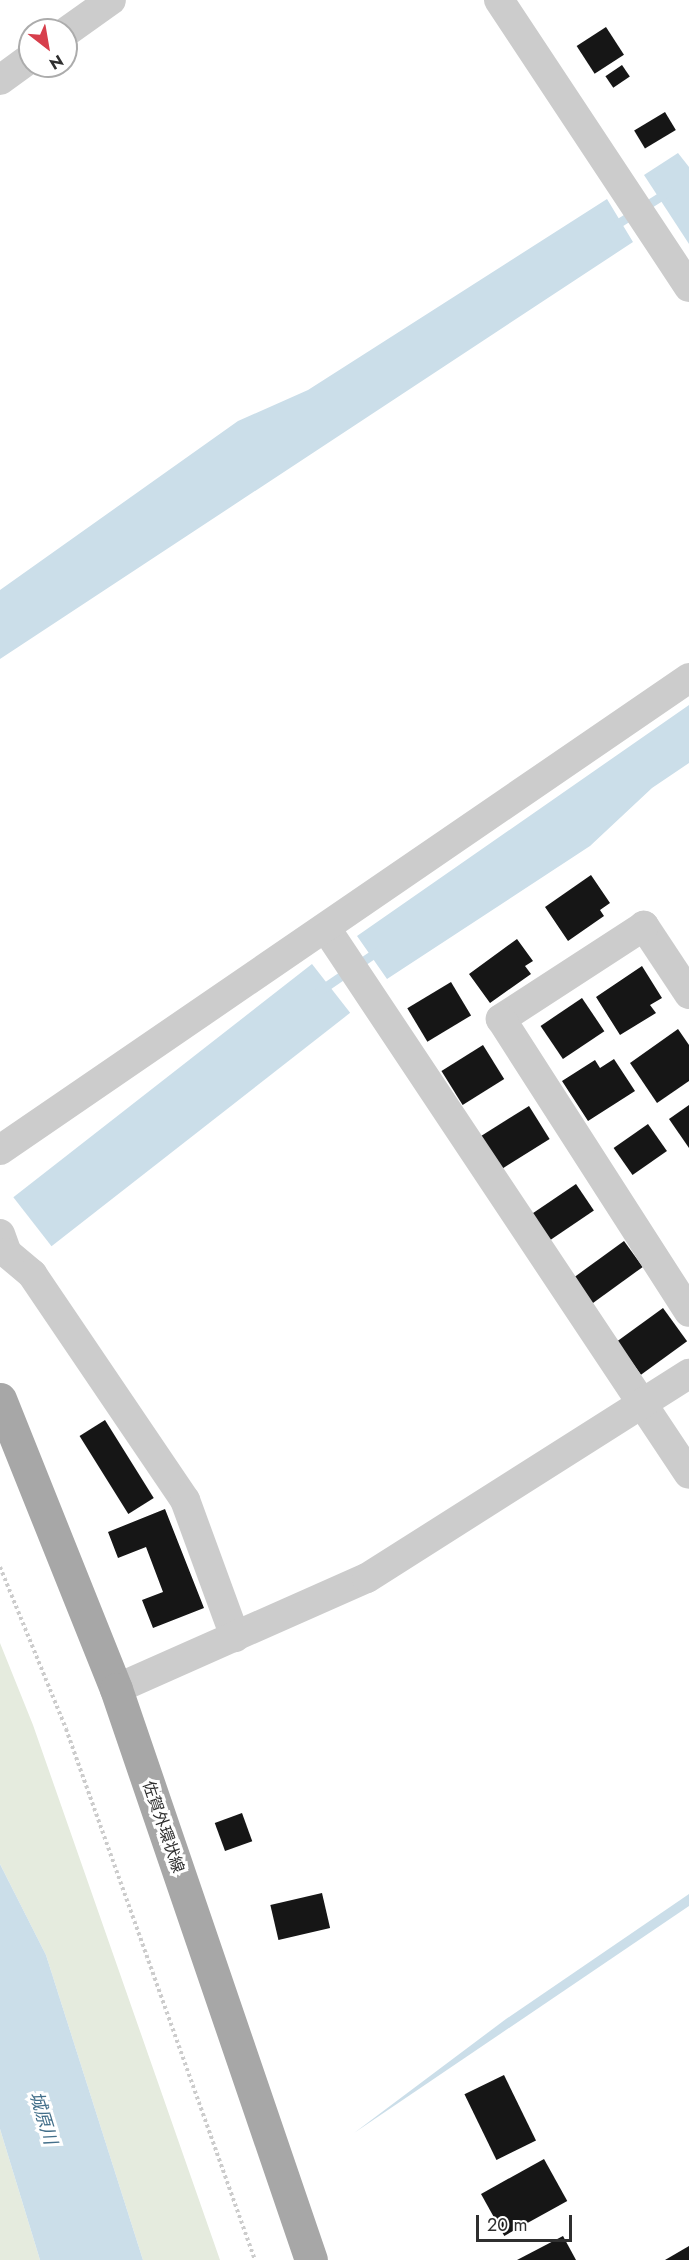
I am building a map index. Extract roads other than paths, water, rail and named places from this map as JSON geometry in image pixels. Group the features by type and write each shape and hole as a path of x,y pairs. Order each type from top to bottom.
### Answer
{"main road":[{"name":"佐賀外環状線","path":"0,1399 116,1689 311,2260"}],"street":[{"path":"78,23 111,0"},
{"path":"499,0 689,287"},
{"path":"0,80 18,67"},
{"path":"0,1150 327,930 689,678"},
{"path":"689,994 644,926 501,1019 689,1312"},
{"path":"327,930 689,1474"},
{"path":"0,1234 7,1253 32,1274 185,1500 235,1637"},
{"path":"116,1689 367,1578 642,1406 689,1374"}],"water":[{"path":"678,153 689,167 689,244 644,175"},
{"path":"607,199 633,242 0,659 0,590 238,421 308,390"},
{"path":"689,705 689,763 652,788 590,846 387,979 357,936"},
{"path":"312,964 350,1013 52,1246 13,1197"},
{"name":"城原川","path":"0,1864 46,1955 143,2260 40,2260 0,2129"},
{"path":"689,1894 689,1906 354,2133 506,2019"}],"waterway":[{"path":"612,227 669,191"},
{"path":"319,991 379,950"}]}
